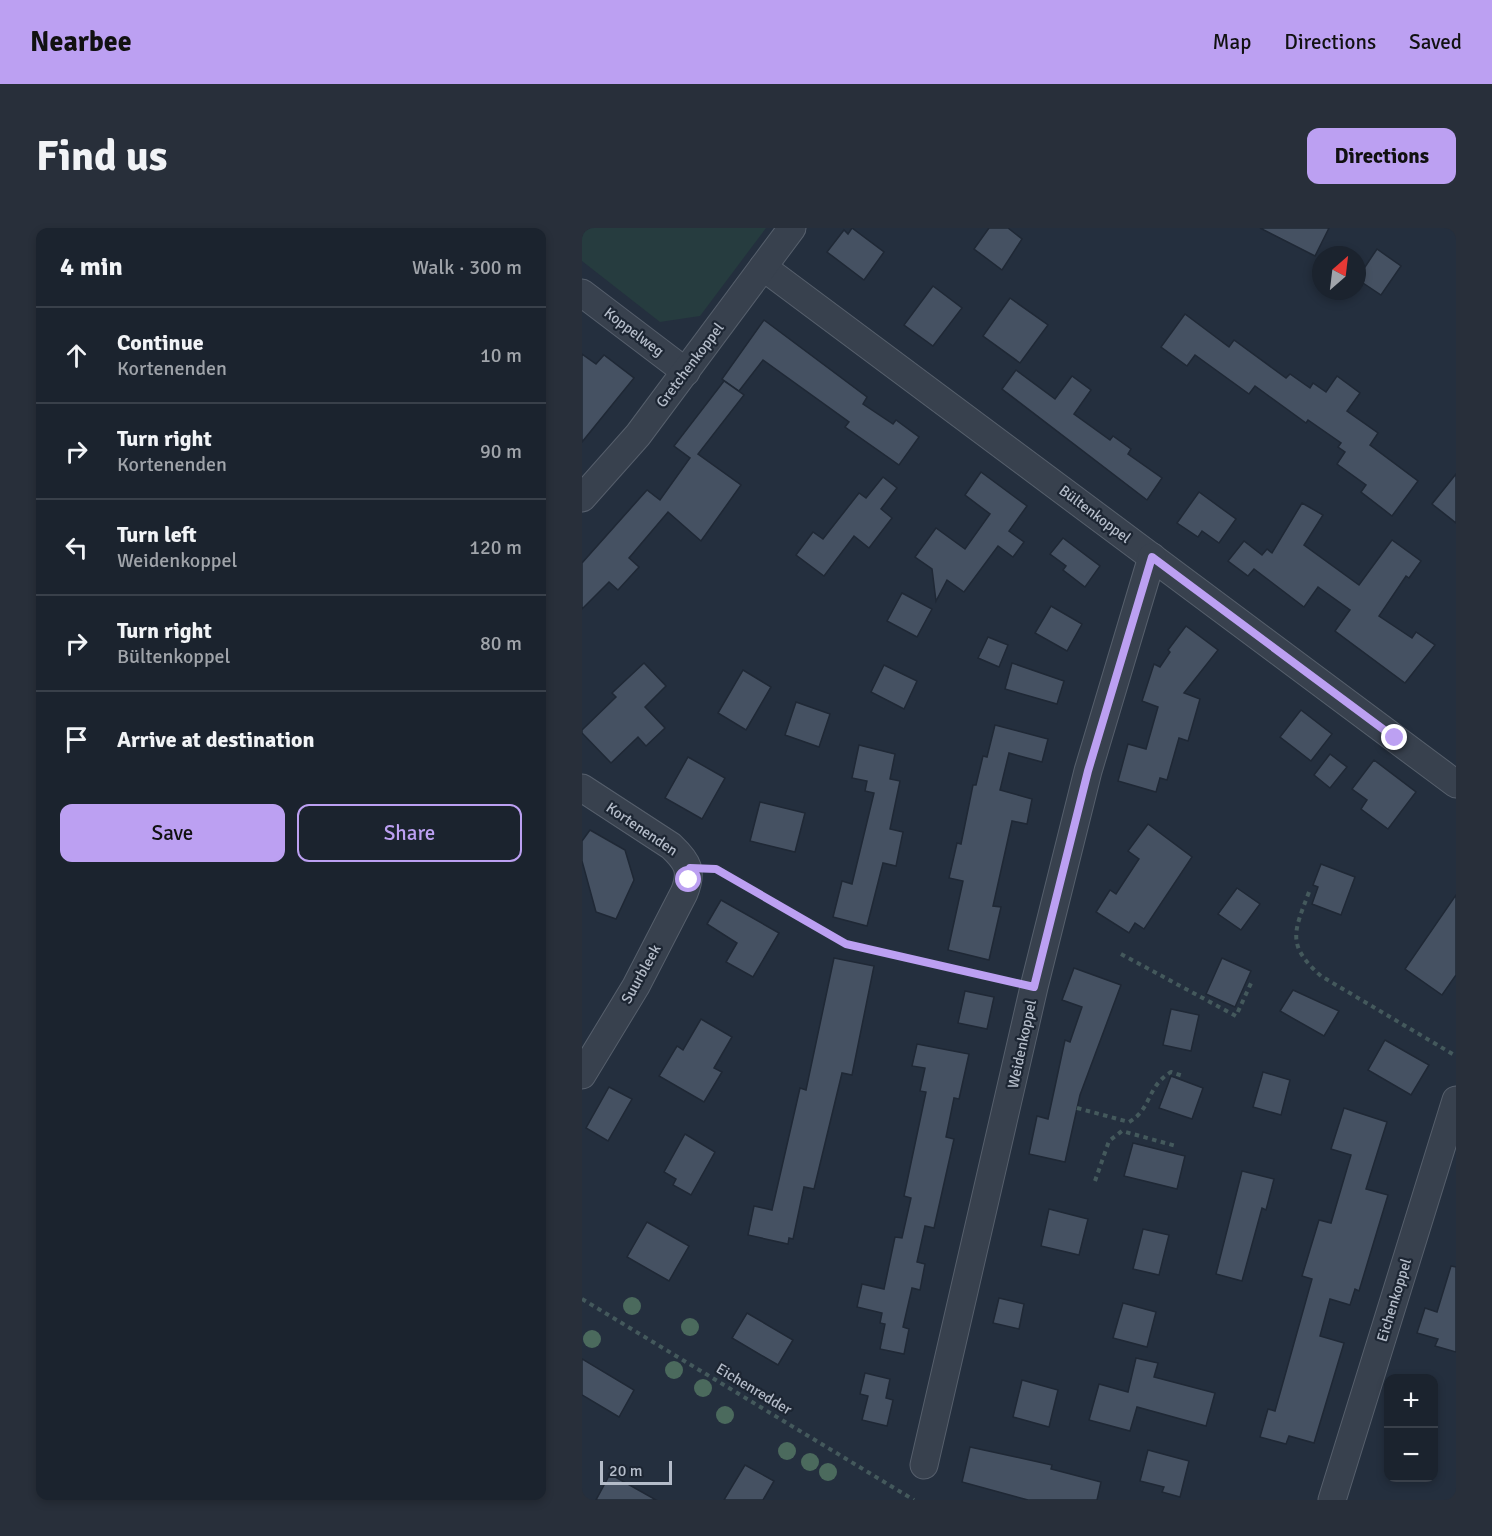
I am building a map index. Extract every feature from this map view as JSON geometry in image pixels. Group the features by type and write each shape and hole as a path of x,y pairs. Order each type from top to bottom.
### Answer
{"street":[{"name":"Gretchenkoppel","path":"582,498 638,435 792,228"},
{"name":"Bültenkoppel","path":"764,267 1456,784"},
{"name":"Koppelweg","path":"582,293 686,372"},
{"name":"Weidenkoppel","path":"924,1465 1034,987 1088,771 1152,557"},
{"name":"Kortenenden","path":"582,788 671,846 683,857 690,868"},
{"name":"Suurbleek","path":"582,1075 636,986 684,894 690,868"},
{"name":"Eichenkoppel","path":"1332,1500 1456,1100"}],"path":[{"name":"Kortenenden","path":"690,868 716,869 846,944 1034,987"},
{"path":"1309,892 1295,928 1294,940 1307,964 1321,976 1456,1056"},
{"path":"1120,954 1236,1016 1252,981"},
{"path":"1077,1108 1129,1122 1140,1116 1158,1080 1171,1072 1183,1076"},
{"path":"1095,1181 1109,1141 1122,1131 1176,1146"},
{"name":"Eichenredder","path":"582,1299 914,1500"}],"green space":[{"path":"585,228 766,228 700,316 660,322 582,261 582,232"}],"building":[{"path":"852,228 884,252 864,280 827,252 844,230 848,234"},
{"path":"989,228 1008,228 1022,239 1002,270 974,249"},
{"path":"1260,228 1329,228 1320,246 1312,246 1312,254"},
{"path":"1377,249 1401,266 1381,295 1366,285 1366,266"},
{"path":"933,286 962,308 933,346 904,325"},
{"path":"1010,298 1048,325 1020,363 983,336"},
{"path":"1185,314 1229,347 1234,340 1286,378 1290,374 1310,388 1313,383 1326,392 1337,376 1360,393 1347,411 1378,433 1370,445 1418,481 1392,516 1361,492 1366,485 1337,464 1345,452 1338,447 1341,443 1308,420 1306,423 1255,386 1249,394 1195,355 1187,366 1161,347"},
{"path":"764,320 867,397 863,404 893,424 896,420 919,437 899,465 845,427 849,422 763,360 739,391 722,379"},
{"path":"582,354 596,364 604,355 634,378 582,442"},
{"path":"1016,370 1055,399 1072,376 1091,390 1074,414 1110,440 1113,436 1131,449 1128,454 1162,478 1147,500 1002,389"},
{"path":"724,381 744,395 698,454 741,485 701,541 668,512 629,558 639,567 618,590 609,582 582,609 582,563 647,490 660,500 690,458 674,446"},
{"path":"981,472 1027,506 1009,531 1024,542 1013,557 998,546 964,592 947,580 936,601 932,569 915,557 936,528 965,549 990,514 965,495"},
{"path":"1456,474 1456,523 1432,504"},
{"path":"883,477 897,488 881,509 892,518 869,548 854,536 824,576 796,555 813,532 823,539 859,493 866,498"},
{"path":"1199,492 1236,519 1219,543 1202,531 1198,537 1177,523"},
{"path":"1302,503 1323,515 1304,545 1359,585 1392,540 1421,561 1409,578 1406,576 1379,616 1412,638 1416,632 1435,645 1405,683 1335,631 1350,610 1318,587 1304,607 1254,569 1248,576 1228,561 1244,541 1262,555 1267,549 1272,553"},
{"path":"1063,538 1100,566 1085,587 1063,570 1066,566 1050,554"},
{"path":"902,593 932,609 917,637 887,621"},
{"path":"1051,606 1082,624 1067,651 1035,633"},
{"path":"1186,626 1218,650 1184,693 1200,699 1188,741 1179,738 1167,780 1160,778 1156,792 1118,781 1128,744 1146,749 1158,707 1142,701 1154,664 1160,667 1170,652 1168,650"},
{"path":"988,637 1008,645 999,667 978,658"},
{"path":"644,663 666,686 645,707 665,728 646,746 638,737 611,763 582,733 582,730 616,697 612,693"},
{"path":"1012,663 1064,681 1057,704 1005,689"},
{"path":"884,665 917,681 904,709 871,692"},
{"path":"743,670 771,687 746,730 718,713"},
{"path":"796,702 830,714 819,747 785,735"},
{"path":"1301,710 1332,734 1311,761 1280,737"},
{"path":"995,725 1048,739 1042,762 1009,753 1000,790 1032,799 1027,824 1012,821 993,906 1001,907 989,960 948,950 963,881 949,878 957,843 961,844 973,785 976,785 983,756 987,757"},
{"path":"859,745 895,754 890,779 900,781 890,829 903,832 896,866 883,863 867,926 833,917 842,881 852,884 874,793 865,791 867,781 852,778"},
{"path":"1330,754 1347,767 1330,788 1314,775"},
{"path":"688,757 725,778 702,819 665,798"},
{"path":"1374,760 1416,792 1388,829 1361,809 1367,800 1352,789"},
{"path":"760,802 805,813 795,852 750,841"},
{"path":"1148,824 1192,857 1144,929 1135,923 1129,933 1096,912 1110,890 1116,894 1139,859 1128,851"},
{"path":"590,830 625,850 634,880 616,919 596,912 582,861 582,841"},
{"path":"1321,864 1355,877 1341,915 1312,904 1318,887 1313,885"},
{"path":"1237,888 1260,904 1241,930 1218,914"},
{"path":"1456,895 1456,975 1442,995 1405,969"},
{"path":"721,900 779,933 753,977 726,962 737,943 707,924"},
{"path":"834,958 874,966 852,1075 842,1073 814,1189 804,1187 793,1239 789,1238 788,1244 748,1235 754,1206 772,1210 800,1088 806,1090"},
{"path":"1222,958 1251,971 1235,1007 1206,994"},
{"path":"1074,968 1121,985 1080,1095 1065,1162 1029,1154 1037,1116 1048,1119 1065,1040 1070,1042 1082,1007 1062,1000"},
{"path":"1293,990 1339,1011 1324,1036 1280,1011"},
{"path":"965,991 994,997 987,1029 958,1023"},
{"path":"1171,1009 1199,1015 1191,1051 1163,1045"},
{"path":"701,1019 732,1037 714,1068 722,1072 704,1102 659,1076 677,1046 683,1050"},
{"path":"1385,1040 1429,1065 1411,1095 1368,1070"},
{"path":"917,1044 969,1054 959,1099 954,1098 946,1137 954,1139 934,1228 925,1226 917,1262 925,1264 920,1290 912,1288 903,1327 909,1329 904,1354 880,1349 885,1324 880,1323 882,1313 857,1307 862,1284 884,1289 895,1237 902,1238 911,1198 904,1196 926,1092 920,1091 925,1068 912,1066"},
{"path":"1263,1072 1290,1080 1281,1115 1253,1107"},
{"path":"1171,1076 1203,1088 1192,1119 1159,1108"},
{"path":"609,1087 632,1099 608,1141 586,1128"},
{"path":"1344,1108 1387,1122 1366,1189 1388,1195 1359,1291 1355,1289 1350,1305 1330,1299 1320,1336 1344,1343 1314,1443 1289,1436 1286,1444 1260,1437 1268,1409 1275,1411 1312,1279 1302,1276 1319,1220 1331,1223 1351,1155 1331,1149"},
{"path":"685,1134 715,1152 691,1195 673,1185 676,1179 664,1172"},
{"path":"1133,1143 1185,1156 1177,1189 1124,1176"},
{"path":"1242,1171 1274,1179 1266,1210 1262,1208 1242,1281 1216,1274"},
{"path":"1049,1209 1088,1219 1079,1255 1041,1246"},
{"path":"647,1222 689,1246 669,1281 627,1257"},
{"path":"1143,1229 1169,1235 1159,1275 1133,1269"},
{"path":"1451,1266 1456,1267 1456,1352 1435,1346 1438,1339 1417,1333 1425,1308 1437,1312"},
{"path":"999,1298 1024,1304 1019,1329 993,1323"},
{"path":"1123,1303 1156,1312 1147,1347 1113,1338"},
{"path":"747,1313 793,1340 778,1365 732,1338"},
{"path":"1136,1358 1158,1363 1154,1377 1215,1393 1206,1426 1137,1407 1130,1431 1089,1420 1099,1384 1128,1392"},
{"path":"582,1359 634,1390 619,1417 582,1395"},
{"path":"865,1373 890,1379 886,1398 893,1400 887,1426 862,1420 868,1396 860,1394"},
{"path":"1022,1380 1058,1390 1049,1427 1013,1417"},
{"path":"970,1447 1052,1465 1051,1469 1101,1482 1097,1500 1028,1500 962,1482"},
{"path":"1148,1450 1189,1461 1180,1497 1162,1492 1164,1487 1140,1481"},
{"path":"745,1465 774,1481 763,1500 724,1500"},
{"path":"610,1474 656,1500 596,1500"}],"route":[{"path":"689,880 690,868 716,869 846,944 1034,987 1088,771 1152,557 1395,738"}]}
